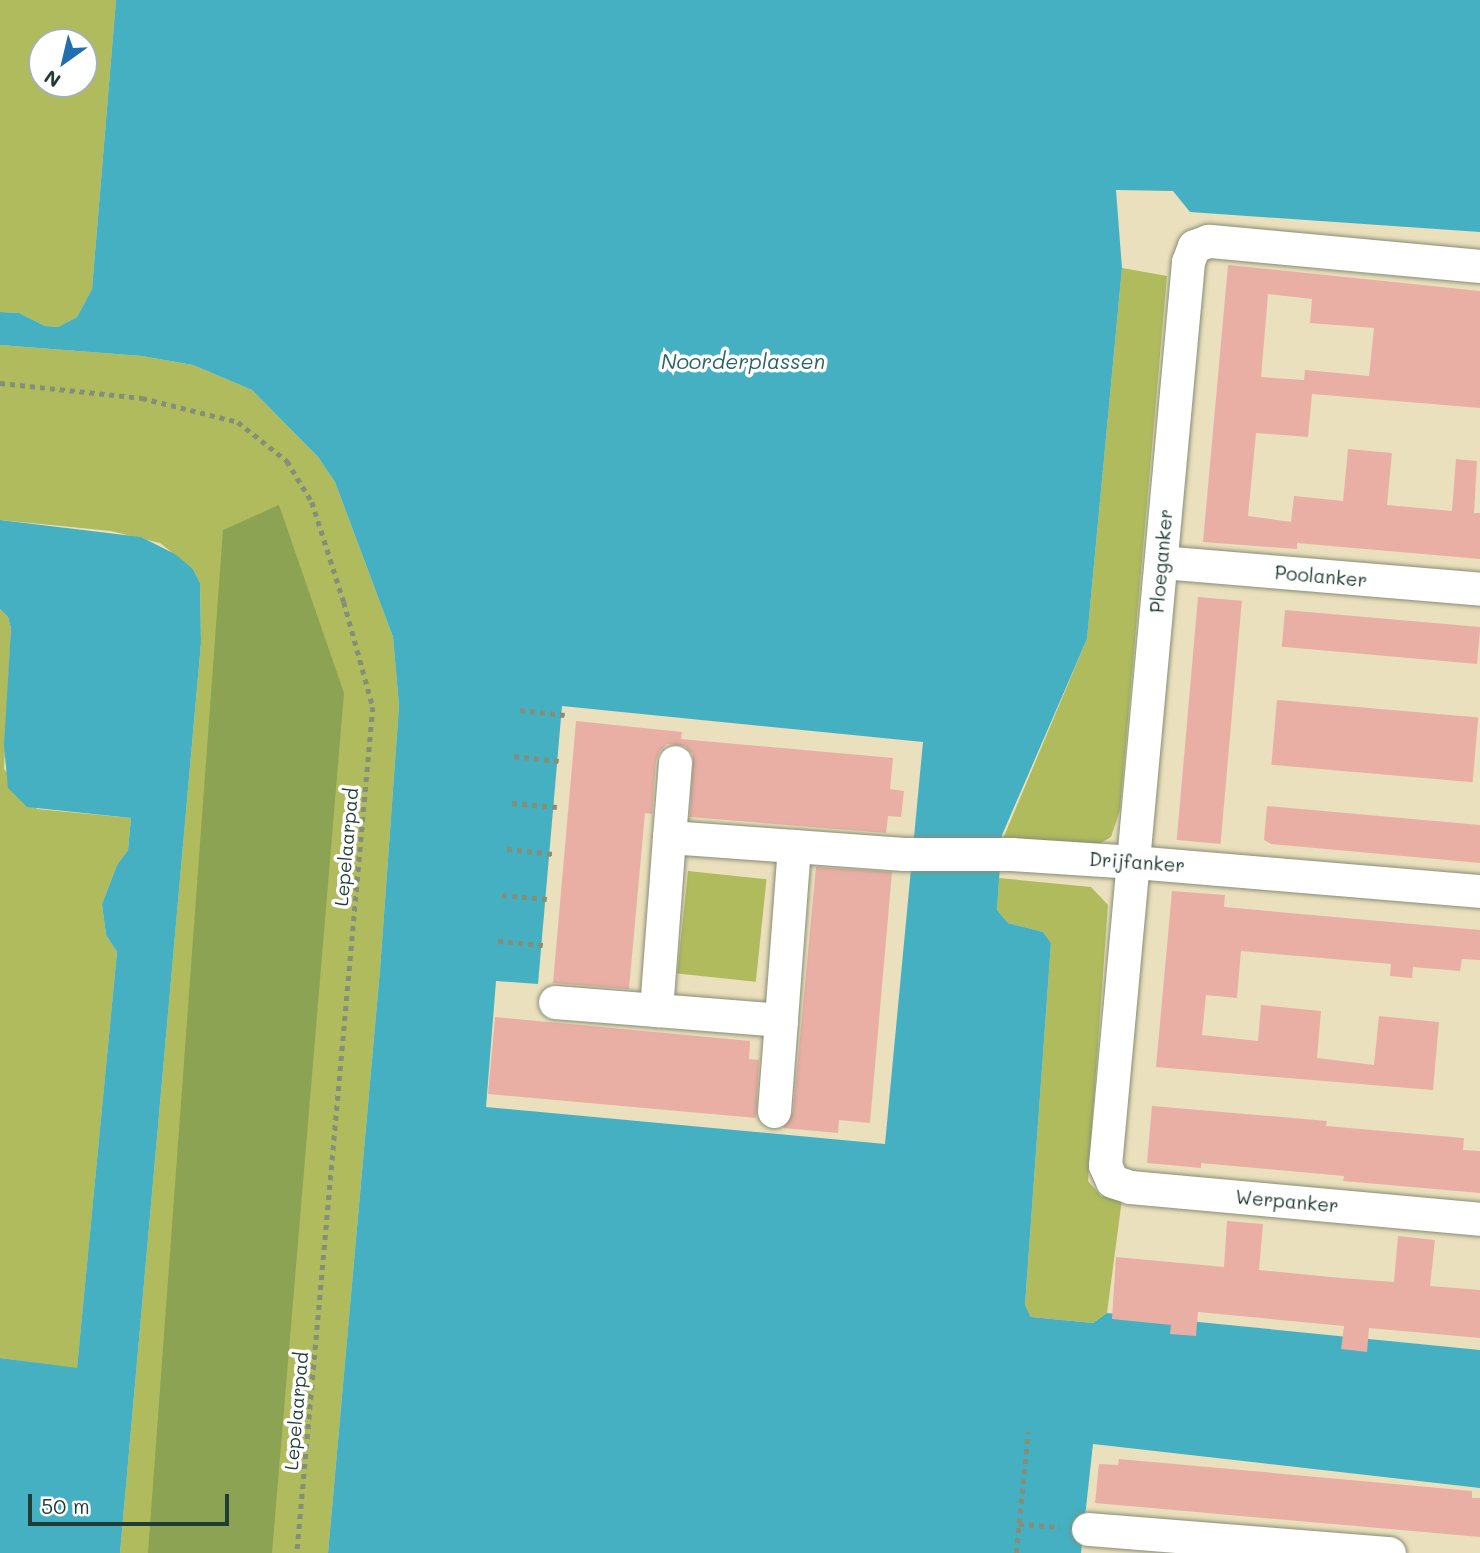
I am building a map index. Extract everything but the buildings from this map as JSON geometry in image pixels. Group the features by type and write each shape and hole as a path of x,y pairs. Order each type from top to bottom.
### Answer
{"street":[{"name":"Ploeganker","path":"1105,1165 1188,262 1194,246 1208,241 1480,266"},
{"name":"Poolanker","path":"1161,562 1480,589"},
{"path":"656,1010 676,762"},
{"name":"Drijfanker","path":"669,836 904,854 1011,854 1134,862 1480,891"},
{"path":"774,1111 794,846"},
{"path":"555,1002 781,1020"},
{"name":"Werpanker","path":"1105,1165 1112,1181 1130,1187 1480,1219"},
{"path":"1088,1529 1389,1553"}],"path":[{"name":"Lepelaarpad","path":"0,383 142,398 239,422 287,461 312,502 344,602 373,707 297,1553"},
{"path":"520,710 565,715"},
{"path":"514,756 559,761"},
{"path":"512,803 557,807"},
{"path":"507,849 552,854"},
{"path":"502,895 547,899"},
{"path":"498,941 543,945"},
{"path":"1016,1553 1028,1432"},
{"path":"1019,1524 1088,1529"}],"green space":[{"path":"0,0 116,0 92,289 77,317 58,327 45,326 19,313 0,312"},
{"path":"1122,268 1167,276 1120,810 1111,837 1094,847 1002,841 1087,639"},
{"path":"0,345 142,356 193,365 252,390 318,457 335,482 393,637 399,706 380,970 328,1553 120,1553 201,643 200,583 193,569 160,543 111,531 0,520"},
{"path":"279,505 344,693 272,1553 148,1553 223,530"},
{"path":"0,609 8,617 11,628 4,769 37,809 131,818 128,850 117,865 102,904 106,935 117,952 77,1369 0,1358"},
{"path":"688,871 767,879 756,982 677,973"},
{"path":"999,878 1091,887 1108,905 1088,1181 1101,1196 1122,1199 1107,1313 1093,1323 1031,1317 1025,1305 1051,943 1043,932 1008,923 997,910"}],"water":[{"name":"Noorderplassen","path":"116,0 1480,0 1480,232 1190,212 1173,191 1116,190 1122,268 1087,639 1002,835 997,910 1008,923 1043,932 1051,943 1025,1305 1031,1317 1093,1323 1107,1313 1480,1350 1480,1488 1093,1444 1081,1553 328,1553 380,970 399,706 393,637 335,482 318,457 252,390 193,365 142,356 0,345 0,312 19,313 45,326 58,327 77,317 92,289","holes":["562,706 923,742 885,1144 486,1107 496,981 538,984"]},
{"path":"0,520 141,537 175,554 193,569 200,583 201,643 120,1553 0,1553 0,1358 77,1368 117,952 106,935 102,904 117,865 128,850 131,818 27,807 8,788 4,746 11,628 8,617 0,609"}]}
